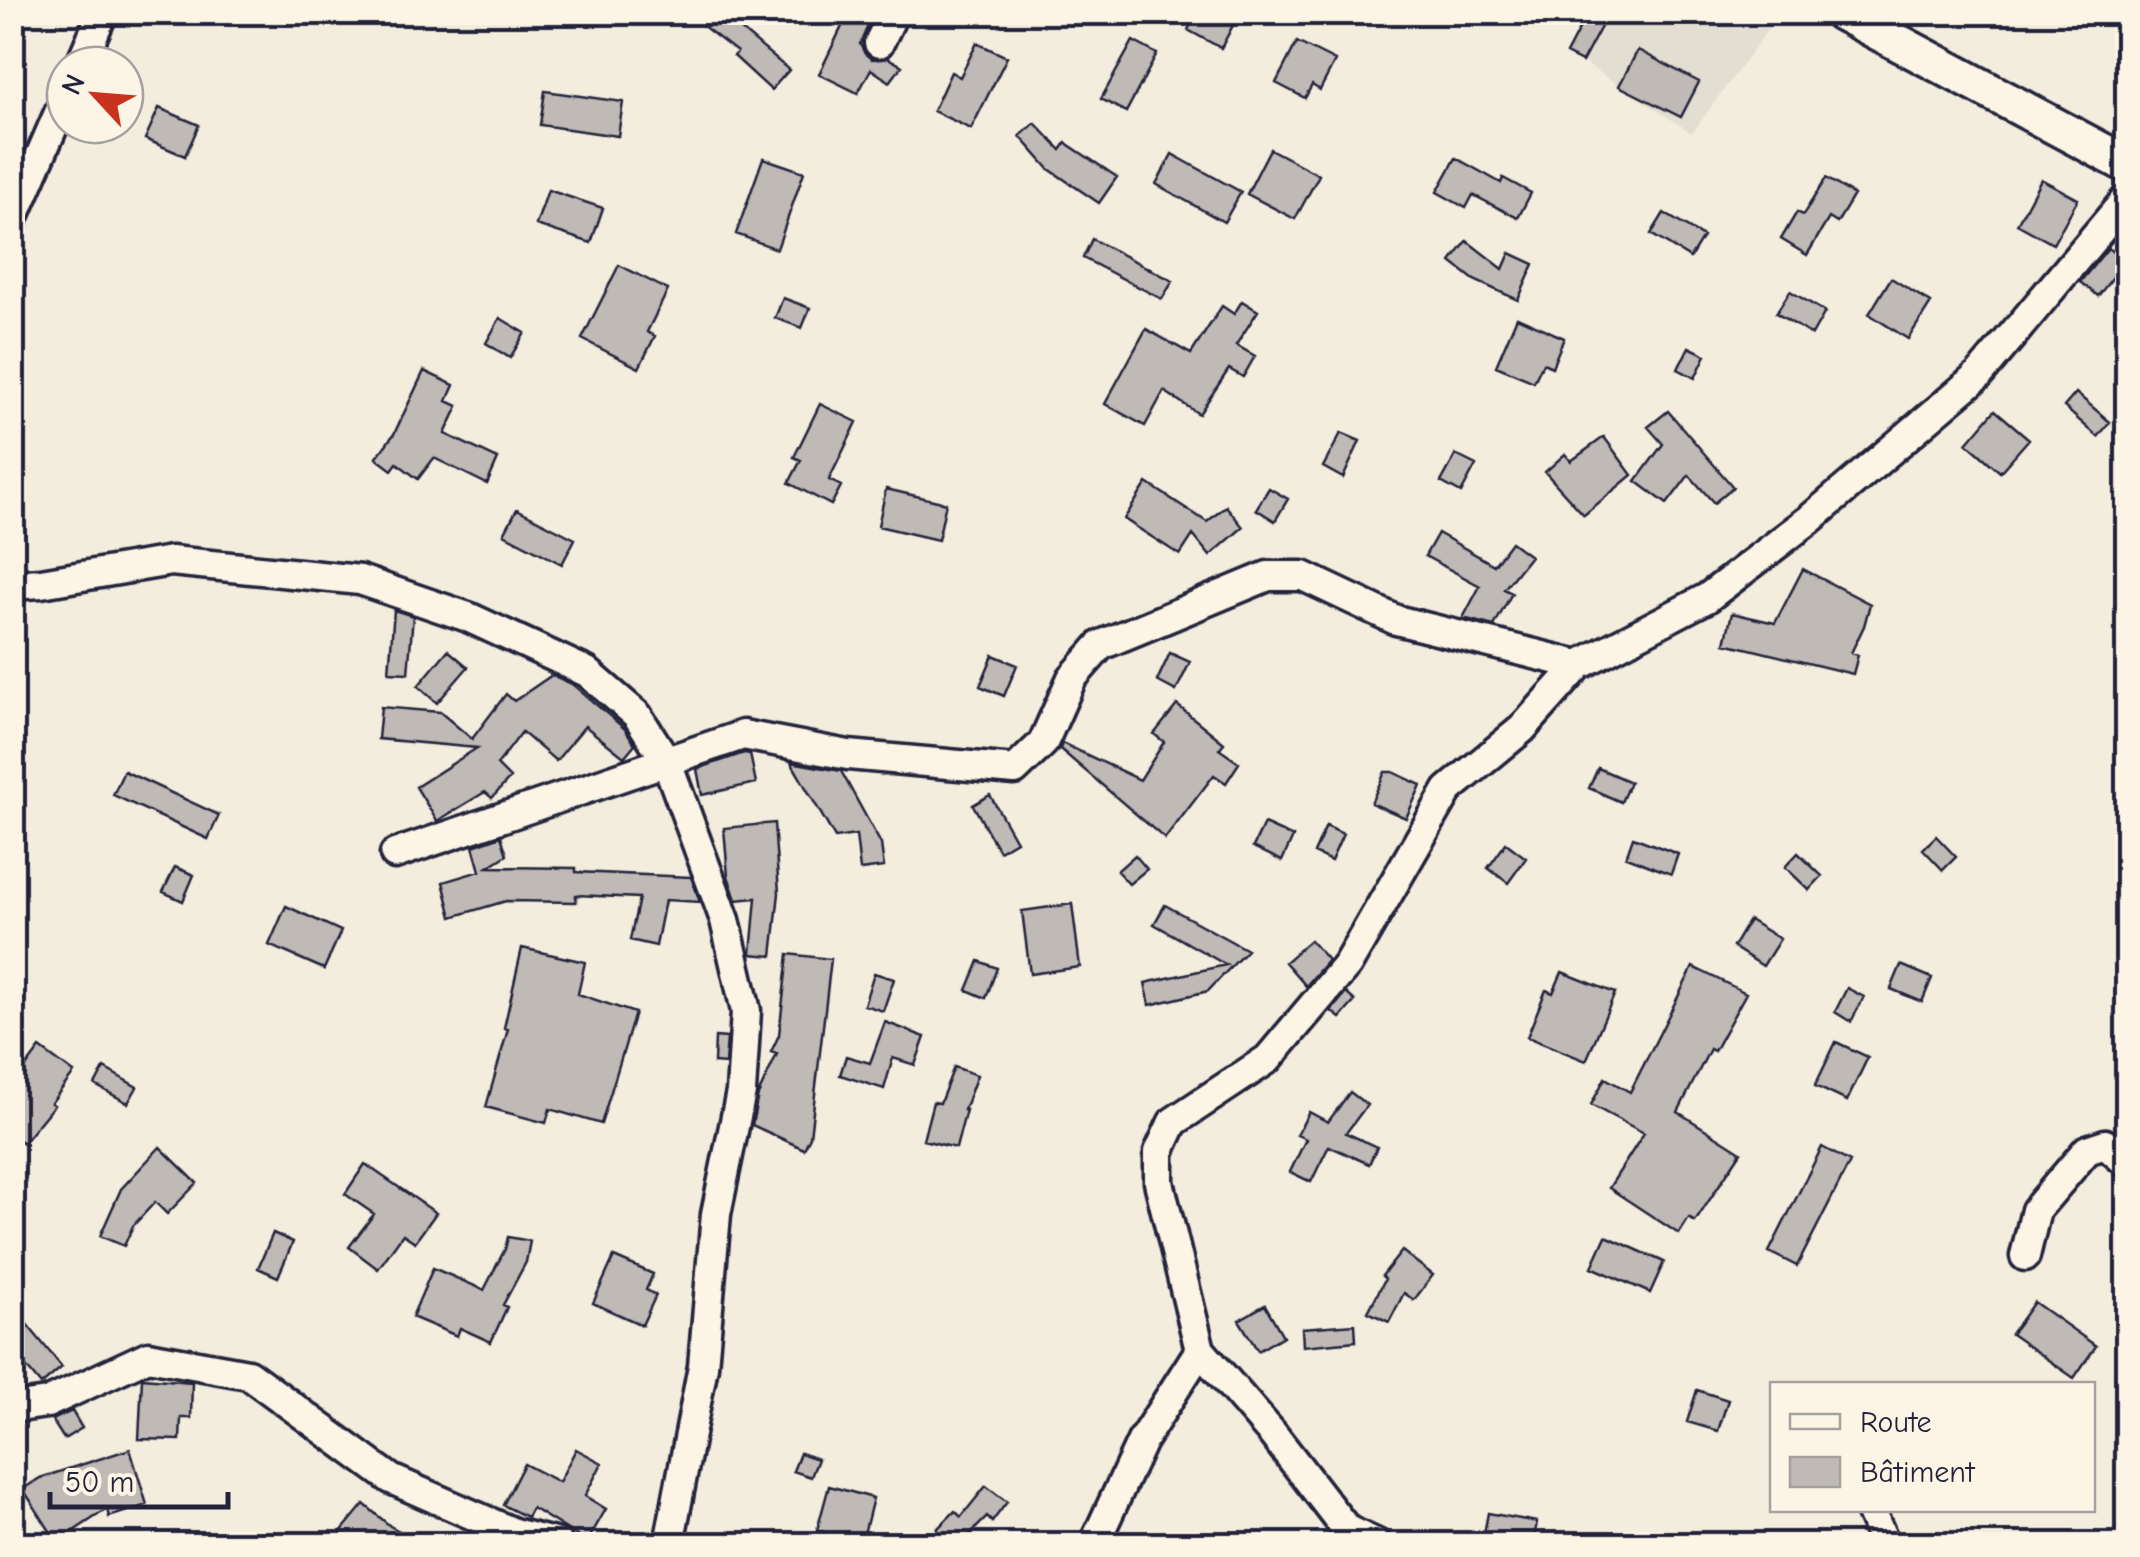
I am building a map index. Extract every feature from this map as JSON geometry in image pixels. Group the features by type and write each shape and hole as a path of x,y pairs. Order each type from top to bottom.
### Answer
{"street":[{"path":"89,45 103,12"},
{"path":"879,43 894,12"},
{"path":"1841,12 2128,165"},
{"path":"12,221 45,144"},
{"path":"1377,1544 1347,1530 1272,1433 1200,1350 1159,1182 1160,1152 1172,1122 1268,1058 1348,964 1448,790 1522,729 1580,665 1707,598 1810,520 1979,375 2128,197"},
{"path":"12,585 170,561 360,580 468,617 588,672 637,716 667,762 725,920 746,1011 741,1092 716,1214 703,1366 670,1544"},
{"path":"395,854 743,735 848,755 1015,770 1043,742 1072,678 1101,644 1268,576 1303,576 1396,620 1580,665"},
{"path":"2025,1256 2036,1210 2087,1150 2105,1144 2128,1164"},
{"path":"1094,1544 1142,1442 1200,1350"},
{"path":"12,1408 47,1403 148,1356 248,1374 390,1480 514,1533 558,1544"},
{"path":"1871,1512 1886,1544"}],"shaded area":[{"path":"1586,13 1780,13 1692,133 1572,55"}],"building":[{"path":"685,12 720,12 789,70 771,90 734,56 737,52"},
{"path":"849,12 874,12 860,44 865,54 872,59 888,58 902,66 890,82 871,69 858,93 819,74"},
{"path":"1197,12 1240,12 1221,48 1188,30"},
{"path":"1588,12 1609,12 1582,62 1566,54"},
{"path":"1133,41 1157,54 1126,112 1101,99"},
{"path":"1297,42 1335,61 1320,90 1312,85 1305,98 1276,83"},
{"path":"977,43 1007,57 971,129 933,111 951,72 960,77"},
{"path":"1638,50 1699,82 1681,117 1619,86"},
{"path":"545,91 623,102 618,136 540,125"},
{"path":"159,108 199,125 185,156 145,139"},
{"path":"1035,123 1061,150 1066,143 1117,177 1099,203 1049,169 1020,136"},
{"path":"1270,149 1319,175 1295,219 1247,194"},
{"path":"1172,154 1241,192 1224,222 1156,184"},
{"path":"763,158 804,172 777,249 736,234"},
{"path":"1456,158 1501,183 1503,178 1531,193 1518,218 1473,195 1466,208 1437,192"},
{"path":"1826,178 1854,195 1837,223 1829,218 1807,255 1781,239 1797,212 1803,215"},
{"path":"2041,179 2078,199 2053,244 2017,224"},
{"path":"548,190 603,208 591,243 536,225"},
{"path":"1664,213 1703,237 1690,258 1651,234"},
{"path":"1092,239 1173,281 1162,299 1083,258"},
{"path":"1467,241 1503,269 1510,253 1534,264 1518,300 1474,280 1451,262"},
{"path":"2108,248 2125,262 2098,296 2080,282"},
{"path":"619,265 668,290 647,332 655,336 639,368 582,339"},
{"path":"1891,278 1931,303 1908,339 1869,314"},
{"path":"1790,291 1825,312 1812,335 1776,313"},
{"path":"783,298 810,308 802,328 775,318"},
{"path":"1242,301 1258,311 1236,345 1255,356 1243,377 1229,369 1199,414 1164,391 1145,426 1105,404 1146,329 1191,354 1222,306 1234,314"},
{"path":"1517,317 1564,338 1552,367 1543,363 1534,382 1496,366"},
{"path":"500,318 525,333 510,358 486,343"},
{"path":"1689,347 1706,355 1695,378 1678,369"},
{"path":"424,371 454,385 447,401 458,406 445,434 498,459 487,484 434,458 418,479 397,463 392,470 376,458 394,434"},
{"path":"2076,393 2110,422 2098,437 2064,407"},
{"path":"820,404 857,422 829,480 841,486 831,505 789,483 801,460 794,457"},
{"path":"1995,410 2029,439 2000,472 1967,443"},
{"path":"1668,411 1733,487 1714,503 1689,475 1667,504 1636,481 1663,444 1648,427"},
{"path":"1341,433 1360,441 1343,478 1323,467"},
{"path":"1604,437 1632,475 1584,515 1545,472 1565,454 1571,461"},
{"path":"1456,455 1476,465 1461,493 1441,482"},
{"path":"1147,483 1207,522 1226,506 1243,527 1210,556 1193,535 1180,555 1124,519"},
{"path":"1269,488 1288,499 1275,521 1256,509"},
{"path":"886,489 946,503 938,540 878,526"},
{"path":"517,509 575,539 562,564 504,534"},
{"path":"1438,533 1494,565 1511,542 1530,556 1504,589 1512,593 1494,626 1463,618 1480,586 1425,556"},
{"path":"1803,569 1870,604 1851,653 1858,655 1853,674 1725,643 1732,613 1775,623"},
{"path":"394,610 413,616 408,673 389,672"},
{"path":"448,650 468,667 437,703 418,686"},
{"path":"1170,653 1190,662 1176,691 1157,681"},
{"path":"993,655 1017,665 1004,696 980,686"},
{"path":"552,675 572,684 625,729 635,744 624,757 585,726 556,761 522,732 497,765 510,778 492,798 485,792 437,821 416,787 477,748 378,739 381,707 440,712 472,739 506,694 514,701"},
{"path":"1177,705 1224,743 1219,749 1239,763 1226,783 1214,775 1165,839 1060,749 1062,743 1140,780 1164,742 1154,734"},
{"path":"750,754 756,783 702,795 697,769"},
{"path":"791,762 841,771 881,844 884,867 860,870 856,835 835,838"},
{"path":"1598,768 1630,782 1621,802 1589,788"},
{"path":"124,771 219,815 208,839 113,795"},
{"path":"1385,772 1421,785 1406,818 1371,803"},
{"path":"990,795 1016,841 999,851 973,805"},
{"path":"774,823 779,893 772,956 751,954 756,898 736,900 728,876 724,828"},
{"path":"1264,824 1293,837 1282,861 1253,847"},
{"path":"1326,826 1343,834 1331,861 1314,853"},
{"path":"501,836 507,855 488,867 576,868 576,872 691,877 700,902 665,900 656,946 630,940 639,898 576,895 576,902 506,901 452,917 443,882 480,871 473,846"},
{"path":"1936,836 1956,857 1943,870 1923,849"},
{"path":"1633,837 1678,854 1671,874 1626,857"},
{"path":"1506,843 1526,858 1508,883 1488,868"},
{"path":"1798,853 1822,876 1809,890 1785,867"},
{"path":"1135,855 1147,869 1129,884 1117,871"},
{"path":"175,867 194,875 183,901 163,892"},
{"path":"1072,904 1080,967 1030,974 1022,911"},
{"path":"1165,905 1247,950 1208,991 1150,1005 1145,983 1226,965 1154,924"},
{"path":"286,906 341,931 324,969 269,945"},
{"path":"1749,920 1780,939 1763,966 1733,947"},
{"path":"1310,940 1328,960 1306,986 1285,962"},
{"path":"522,948 585,962 578,994 635,1013 601,1124 550,1109 546,1123 486,1107 508,1029 504,1028"},
{"path":"788,954 831,959 810,1137 804,1149 752,1125 758,1095 777,1054 771,1052 779,1035"},
{"path":"979,961 997,968 986,998 967,990"},
{"path":"1901,965 1932,978 1922,1002 1891,989"},
{"path":"1693,967 1746,993 1714,1051 1710,1049 1678,1112 1741,1152 1695,1222 1689,1218 1679,1234 1609,1188 1644,1133 1591,1105 1605,1078 1630,1092"},
{"path":"1562,972 1615,993 1586,1061 1527,1037 1546,990 1553,993"},
{"path":"874,973 894,979 883,1011 864,1005"},
{"path":"1847,988 1864,997 1851,1022 1835,1012"},
{"path":"1346,993 1355,1001 1340,1018 1331,1011"},
{"path":"885,1022 925,1037 915,1065 893,1058 884,1089 840,1075 846,1056 870,1063"},
{"path":"715,1037 727,1038 725,1064 714,1063"},
{"path":"1836,1042 1868,1057 1847,1101 1815,1086"},
{"path":"40,1048 74,1073 23,1143 12,1135 12,1086"},
{"path":"954,1067 977,1075 956,1148 923,1140 933,1102 940,1103"},
{"path":"104,1068 137,1087 128,1103 95,1085"},
{"path":"1350,1092 1367,1105 1346,1133 1377,1147 1369,1164 1329,1146 1311,1182 1290,1172 1306,1139 1297,1135 1309,1112 1328,1122"},
{"path":"160,1147 197,1183 167,1214 155,1202 133,1226 124,1246 100,1236 121,1189"},
{"path":"1822,1147 1850,1162 1797,1266 1769,1252"},
{"path":"365,1164 436,1213 415,1242 403,1234 378,1269 349,1247 374,1214 345,1194"},
{"path":"273,1233 293,1242 278,1277 258,1268"},
{"path":"1606,1236 1664,1262 1650,1293 1592,1267"},
{"path":"508,1237 530,1241 526,1262 503,1305 507,1307 491,1342 460,1328 457,1336 412,1317 433,1268 484,1290"},
{"path":"1402,1251 1433,1275 1414,1300 1404,1293 1389,1322 1368,1312 1385,1279 1382,1276"},
{"path":"614,1257 653,1274 646,1290 656,1295 642,1325 593,1303"},
{"path":"2034,1302 2096,1346 2074,1378 2011,1334"},
{"path":"1265,1305 1283,1336 1258,1351 1239,1320"},
{"path":"12,1306 62,1367 41,1385 12,1350"},
{"path":"1355,1324 1356,1341 1303,1346 1302,1328"},
{"path":"142,1378 192,1382 191,1418 181,1418 180,1440 139,1439"},
{"path":"1697,1390 1728,1400 1718,1431 1687,1422"},
{"path":"72,1411 82,1428 64,1439 52,1420"},
{"path":"130,1449 147,1505 109,1517 107,1509 57,1542 23,1489 40,1478"},
{"path":"576,1449 602,1463 585,1496 606,1509 587,1542 532,1508 527,1517 503,1505 524,1464 559,1482"},
{"path":"800,1453 818,1459 811,1477 793,1471"},
{"path":"829,1486 873,1498 862,1542 817,1530"},
{"path":"986,1486 1007,1502 992,1522 987,1517 960,1544 940,1544 933,1533 955,1511 961,1517"},
{"path":"364,1504 390,1526 424,1544 353,1544 340,1533"},
{"path":"1488,1513 1537,1522 1533,1544 1482,1544"}]}
